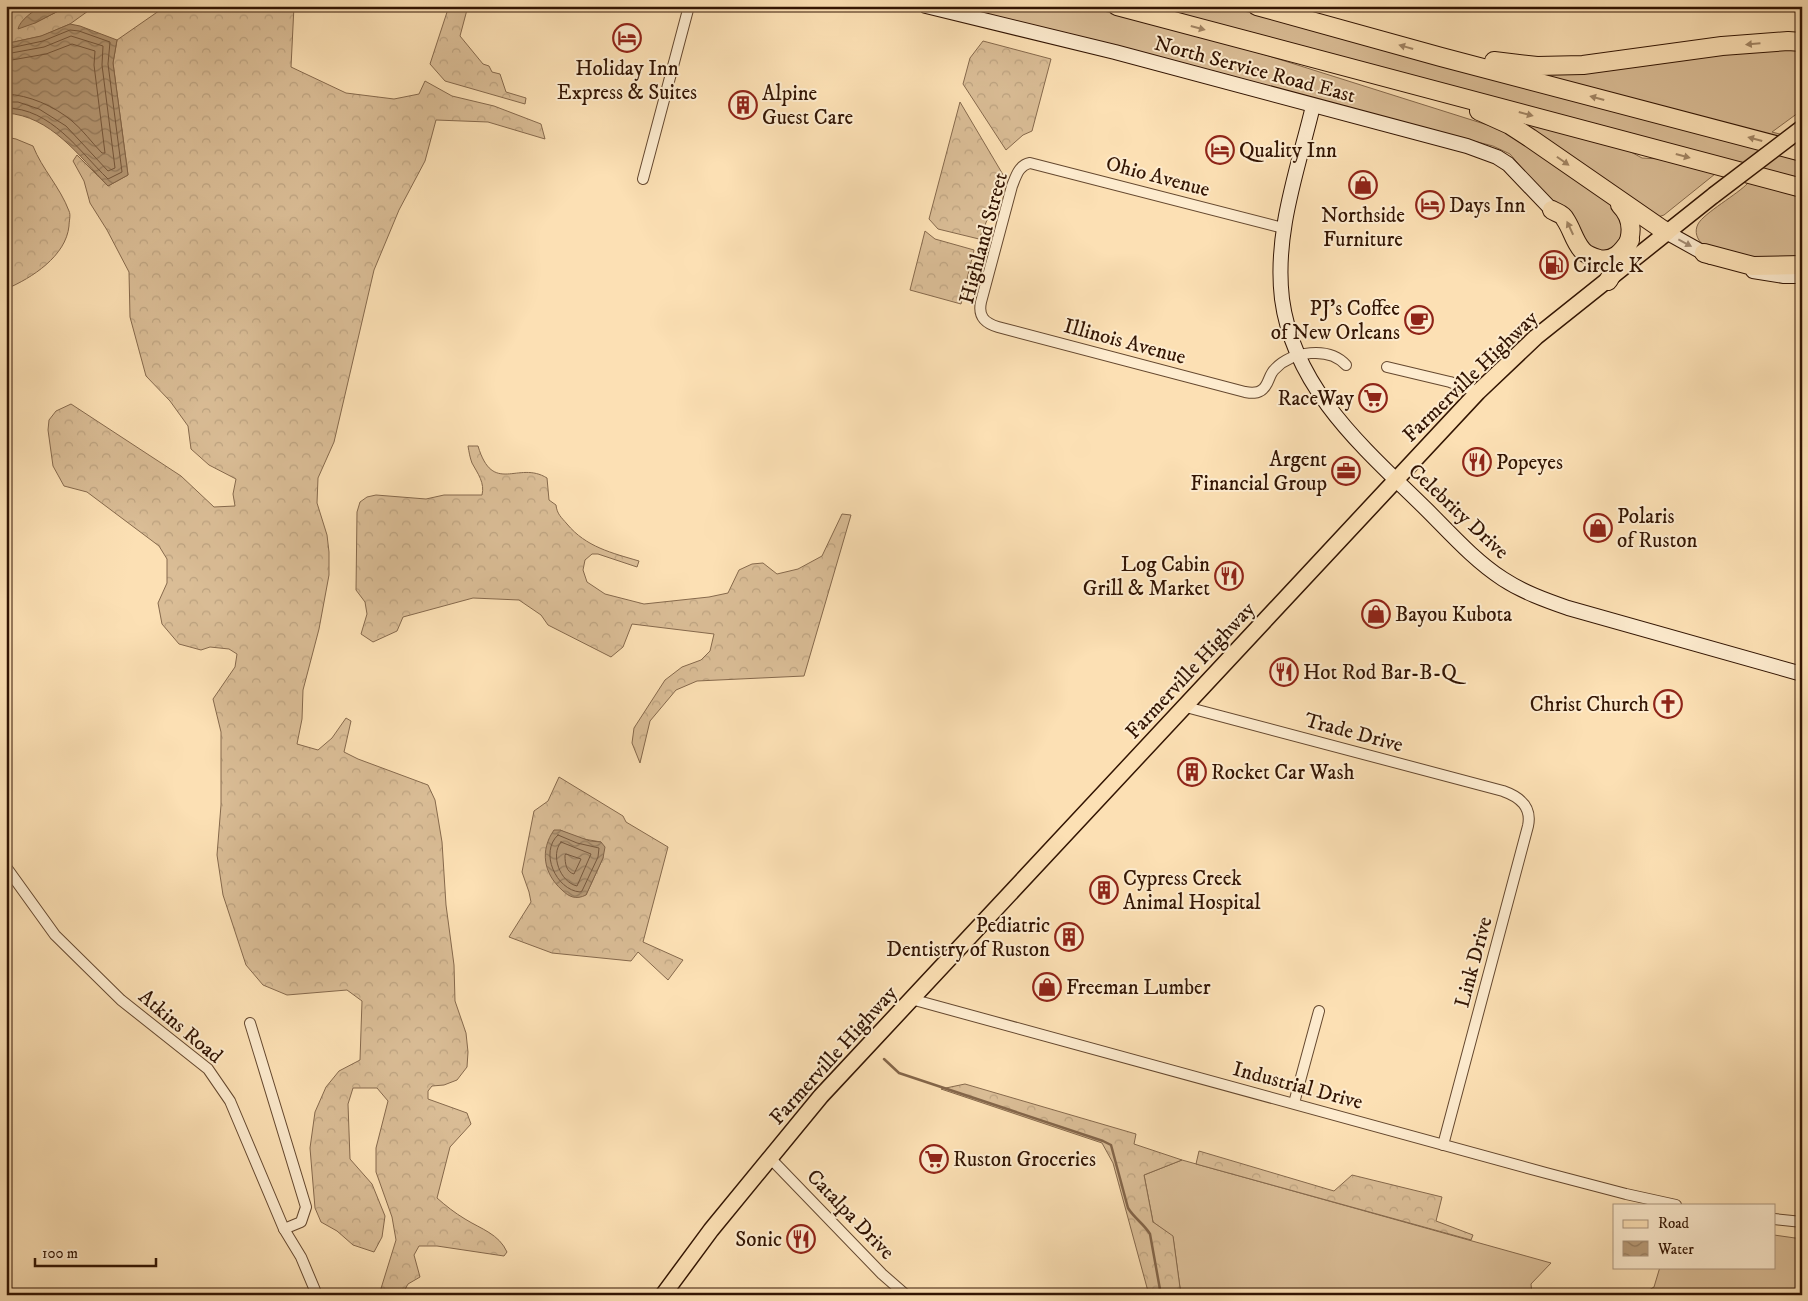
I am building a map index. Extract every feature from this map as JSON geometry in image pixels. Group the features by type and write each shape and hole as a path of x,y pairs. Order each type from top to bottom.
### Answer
{"highway":[{"path":"1117,6 1802,188"},
{"path":"1257,6 1440,57 1802,152"},
{"path":"1440,57 1537,66 1583,65 1722,46 1802,42"},
{"path":"1343,66 1495,118 1530,138 1666,232"},
{"path":"1608,192 1629,216 1632,224 1630,240 1608,281"},
{"path":"1552,210 1564,216 1576,242 1591,257 1603,259 1614,257 1624,249 1630,240"},
{"path":"1704,253 1753,266 1802,265"}],"main road":[{"name":"Farmerville Highway","path":"663,1295 712,1230 821,1096 1478,392 1536,337 1608,281 1666,232 1802,128"}],"street":[{"path":"643,178 689,6"},
{"name":"North Service Road East","path":"926,6 1115,52 1481,150 1508,164 1552,210"},
{"name":"Celebrity Drive","path":"1313,106 1284,228 1280,262 1282,301 1288,328 1298,356 1316,390 1336,417 1395,479 1471,553 1501,578 1542,599 1568,608 1802,674"},
{"name":"Ohio Avenue","path":"1024,164 1030,163 1284,228"},
{"name":"Highland Street","path":"984,321 980,312 981,302 1012,186 1019,169 1024,164"},
{"path":"1666,232 1729,265 1750,271 1784,276 1802,276"},
{"name":"Illinois Avenue","path":"984,321 998,327 1231,389 1257,393 1264,389 1274,369 1298,356"},
{"path":"1298,356 1314,352 1339,359 1346,365"},
{"path":"1387,366 1450,382 1478,392"},
{"name":"Trade Drive","path":"1186,707 1513,794"},
{"name":"Link Drive","path":"1443,1144 1530,817 1528,809 1513,794"},
{"name":"Atkins Road","path":"6,867 55,935 121,1000 208,1069 230,1101 284,1229 301,1257 317,1295"},
{"name":"Industrial Drive","path":"911,999 1608,1190 1671,1204"},
{"path":"1294,1103 1319,1011"},
{"path":"250,1023 306,1207 301,1222 284,1229"},
{"name":"Catalpa Drive","path":"770,1158 882,1274 906,1295"},
{"path":"1776,1219 1802,1222"}],"green space":[{"path":"6,6 42,6 23,21 35,23 68,6 95,6 70,24 42,36 9,43 6,42"},
{"path":"166,6 294,6 291,67 346,93 394,99 419,94 425,81 452,96 494,106 541,124 545,139 488,122 436,120 425,161 399,210 374,270 334,442 318,478 317,503 327,535 329,575 319,629 303,690 302,719 297,744 318,750 332,738 346,718 351,721 344,752 428,785 435,800 442,842 446,905 454,965 455,1001 466,1033 468,1052 467,1067 457,1080 444,1085 432,1086 428,1091 428,1099 467,1113 471,1124 450,1147 437,1198 471,1223 494,1236 507,1252 504,1256 437,1246 419,1246 414,1255 420,1277 408,1284 402,1295 379,1295 396,1240 392,1217 376,1172 376,1148 388,1101 377,1088 353,1088 348,1104 350,1159 372,1184 385,1216 382,1237 374,1252 353,1245 337,1231 321,1222 315,1208 310,1148 315,1112 326,1087 339,1071 360,1060 362,1001 347,990 287,995 263,985 246,965 223,895 217,855 221,805 221,732 213,699 235,667 237,654 229,649 210,647 201,650 179,644 162,624 158,603 167,583 167,559 159,546 87,492 64,486 53,466 48,430 49,420 56,411 71,404 181,476 214,507 235,506 233,494 236,479 209,465 191,449 188,426 170,401 146,376 130,317 129,272 107,230 90,203 84,181 73,161 77,155 108,186 128,175 113,63 117,40"},
{"path":"449,6 468,6 460,36 483,64 489,66 492,72 500,74 506,92 526,98 525,104 445,81 430,64"},
{"path":"945,6 1085,6 1253,51 1494,127 1515,138 1622,210 1622,248 1594,256 1561,205 1548,199 1510,154 1493,146"},
{"path":"1144,6 1225,6 1802,158 1802,180"},
{"path":"983,41 1051,59 1032,131 1023,135 1006,150 963,84 970,58"},
{"path":"1802,46 1802,110 1772,132 1802,140 1802,144 1530,73 1746,49"},
{"path":"960,102 1005,178 979,239 938,229 929,219"},
{"path":"1509,117 1620,146 1642,158 1660,159 1715,171 1802,194 1802,262 1755,259 1703,245 1699,240 1696,230 1701,220 1748,183 1715,174 1664,215 1658,217"},
{"path":"6,137 33,146 65,202 70,216 66,237 62,247 55,256 37,272 6,289"},
{"path":"925,231 935,239 974,250 961,304 910,290"},
{"path":"468,446 478,446 484,461 491,470 507,474 526,472 547,478 549,500 556,505 557,511 574,532 591,544 639,561 637,567 598,554 592,554 585,560 583,570 587,582 605,594 644,604 728,593 739,570 752,564 763,563 777,574 798,569 822,556 842,514 851,515 804,676 697,681 676,690 650,721 640,763 632,743 634,728 665,680 682,667 701,660 710,651 714,634 632,624 623,647 611,657 548,625 541,615 519,600 473,598 403,617 397,631 373,642 361,634 367,614 365,602 356,590 357,512 360,502 367,497 376,495 426,499 444,495 482,495 482,483 472,463"},
{"path":"559,777 623,816 626,822 668,847 643,942 683,960 668,980 638,952 631,961 552,953 509,937 531,902 522,872 534,811 548,801","holes":["560,830 578,838 601,842 603,858 586,895"]},
{"path":"965,1084 1136,1134 1134,1144 1182,1160 1144,1175 1153,1222 1173,1236 1181,1295 1149,1295 1113,1163 1102,1143 941,1089"},
{"path":"1199,1151 1334,1191 1352,1175 1442,1197 1436,1221 1473,1235 1471,1240 1196,1164"},
{"path":"1182,1160 1551,1263 1531,1284 1532,1295 1181,1295 1173,1237 1153,1222 1144,1175"},
{"path":"1776,1235 1802,1239 1802,1295 1641,1295 1654,1287 1660,1268 1776,1268"}],"water":[{"path":"42,6 68,6 35,23 18,29 24,19"},
{"path":"70,24 117,40 113,63 128,175 108,186 63,139 37,121 6,113 6,42 41,36"},
{"path":"554,830 560,830 590,841 601,842 605,847 603,858 586,895 576,897 567,894 556,883 547,869 545,853"}],"waterway":[{"path":"884,1059 899,1073 1111,1145 1128,1208 1150,1234 1161,1295"}],"place":[{"name":"Holiday Inn Express & Suites","path":"627,38"},
{"name":"Alpine Guest Care","path":"743,105"},
{"name":"Quality Inn","path":"1220,150"},
{"name":"Northside Furniture","path":"1363,185"},
{"name":"Days Inn","path":"1430,205"},
{"name":"Circle K","path":"1554,265"},
{"name":"PJ's Coffee of New Orleans","path":"1419,320"},
{"name":"RaceWay","path":"1373,398"},
{"name":"Popeyes","path":"1477,462"},
{"name":"Argent Financial Group","path":"1346,471"},
{"name":"Polaris of Ruston","path":"1598,528"},
{"name":"Log Cabin Grill & Market","path":"1229,576"},
{"name":"Bayou Kubota","path":"1376,614"},
{"name":"Hot Rod Bar-B-Q","path":"1284,672"},
{"name":"Christ Church","path":"1668,704"},
{"name":"Rocket Car Wash","path":"1192,772"},
{"name":"Cypress Creek Animal Hospital","path":"1104,890"},
{"name":"Pediatric Dentistry of Ruston","path":"1069,937"},
{"name":"Freeman Lumber","path":"1047,987"},
{"name":"Ruston Groceries","path":"934,1159"},
{"name":"Sonic","path":"801,1239"}]}
